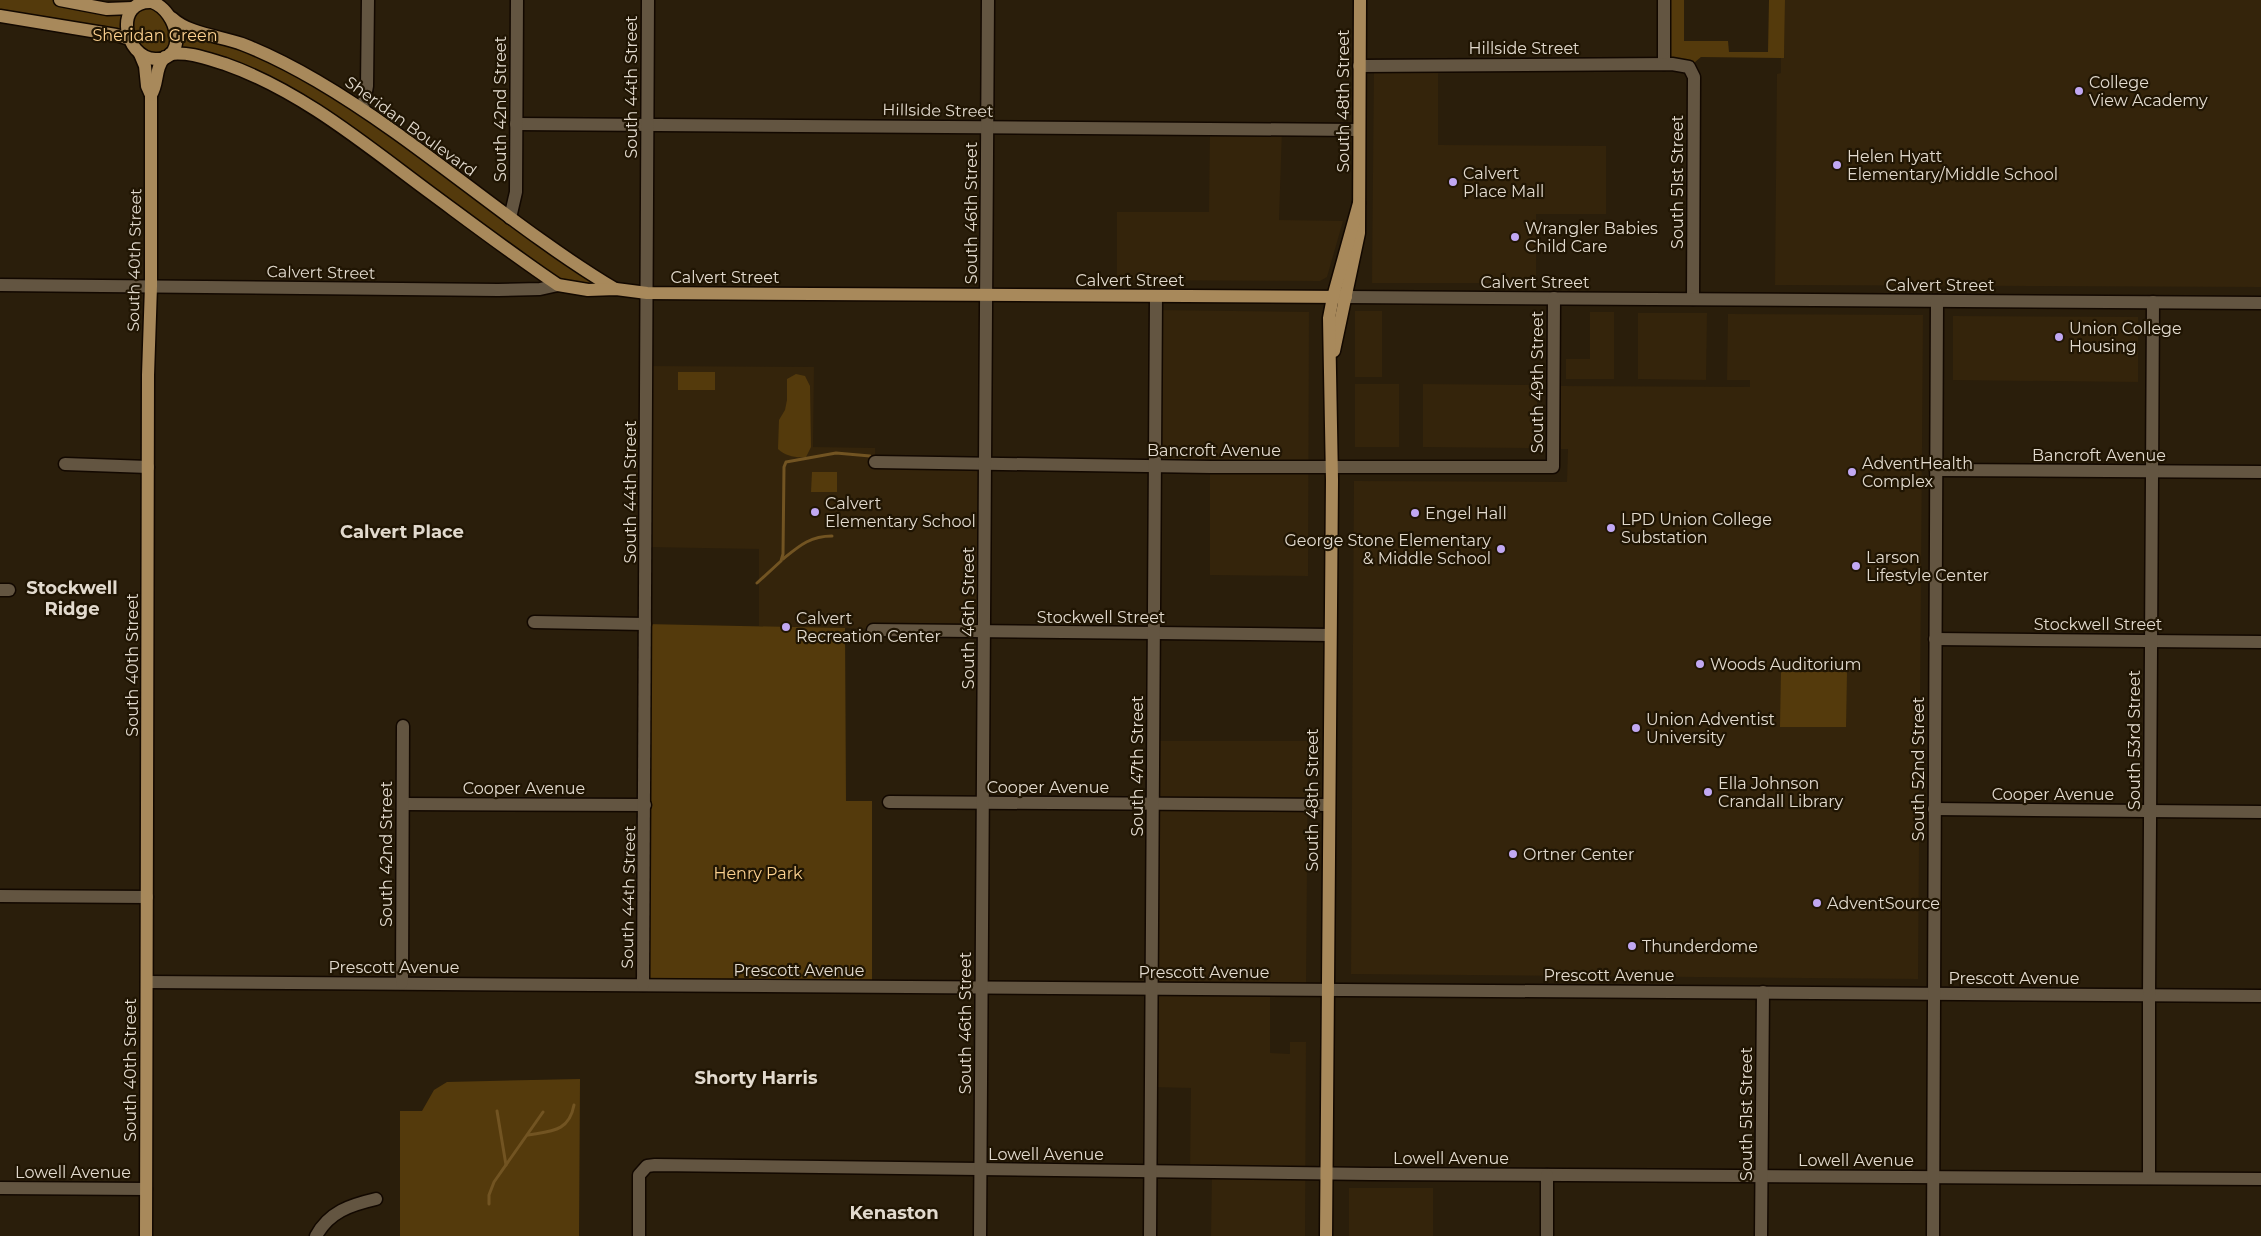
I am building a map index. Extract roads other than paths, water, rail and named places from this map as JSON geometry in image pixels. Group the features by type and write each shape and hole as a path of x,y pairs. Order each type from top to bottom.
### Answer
{"main road":[{"path":"60,0 120,10 137,4 152,2 165,9 175,27 176,41 167,56"},
{"name":"South 48th Street","path":"1331,363 1358,245 1360,0"},
{"path":"137,4 127,24 130,39 140,54 154,60 167,56 192,53 265,81 296,98 360,141 558,286"},
{"name":"Sheridan Boulevard","path":"165,9 182,25 244,45 278,59 362,108 561,256 616,289"},
{"path":"0,16 116,34 130,39"},
{"name":"South 40th Street","path":"140,54 145,66 147,86 151,95 146,1236"},
{"name":"South 40th Street","path":"151,95 156,87 156,70 167,56"},
{"name":"South 48th Street","path":"1326,1236 1332,467 1329,330 1333,297 1359,203"},
{"name":"Calvert Street","path":"558,286 588,290 616,289 647,293 1346,297"}],"street":[{"path":"362,108 367,86 368,0"},
{"name":"South 42nd Street","path":"510,218 516,192 517,0"},
{"name":"South 44th Street","path":"643,985 648,0"},
{"name":"South 46th Street","path":"980,1236 988,0"},
{"path":"1664,0 1664,64"},
{"name":"Hillside Street","path":"1359,66 1664,64 1689,67"},
{"name":"South 51st Street","path":"1689,67 1694,77 1693,299"},
{"name":"Hillside Street","path":"516,124 1359,130"},
{"name":"Calvert Street","path":"0,285 498,290 540,289 558,286"},
{"name":"South 47th Street","path":"1150,1236 1156,297"},
{"name":"Calvert Street","path":"1346,297 2261,303"},
{"name":"South 49th Street","path":"1553,467 1554,298"},
{"name":"South 52nd Street","path":"1933,1236 1937,301"},
{"name":"South 53rd Street","path":"2150,1178 2149,995 2153,302"},
{"name":"Bancroft Avenue","path":"875,462 1155,466 1553,467"},
{"path":"65,464 148,467"},
{"name":"Bancroft Avenue","path":"1936,470 2261,472"},
{"path":"534,622 645,624"},
{"name":"Stockwell Street","path":"873,630 1330,635"},
{"name":"Stockwell Street","path":"1935,640 2261,642"},
{"name":"South 42nd Street","path":"402,983 403,726"},
{"name":"Cooper Avenue","path":"889,802 1328,805"},
{"name":"Cooper Avenue","path":"403,804 645,805"},
{"name":"Cooper Avenue","path":"1934,809 2261,812"},
{"path":"0,896 147,897"},
{"name":"Prescott Avenue","path":"147,982 2261,996"},
{"name":"South 51st Street","path":"1761,1236 1763,992"},
{"name":"Lowell Avenue","path":"639,1236 638,1184 642,1170 647,1166 655,1165 1547,1175 2261,1179"},
{"path":"1547,1175 1547,1236"},
{"name":"Lowell Avenue","path":"0,1188 146,1189"},
{"path":"316,1236 326,1221 334,1214 353,1204 376,1199"}],"waterway":[{"path":"757,583 781,561 783,554 784,467 786,462 836,453 870,456 871,460"},
{"path":"783,559 811,540 832,536"},
{"path":"528,1135 558,1129 568,1121 574,1105"},
{"path":"497,1111 506,1165"},
{"path":"489,1204 489,1195 494,1182 543,1112"}],"place":[{"name":"College View Academy","path":"2079,91"},
{"name":"Helen Hyatt Elementary/Middle School","path":"1837,165"},
{"name":"Calvert Place Mall","path":"1453,182"},
{"name":"Wrangler Babies Child Care","path":"1515,237"},
{"name":"Union College Housing","path":"2059,337"},
{"name":"AdventHealth Complex","path":"1852,472"},
{"name":"Calvert Elementary School","path":"815,512"},
{"name":"Engel Hall","path":"1415,513"},
{"name":"LPD Union College Substation","path":"1611,528"},
{"name":"George Stone Elementary & Middle School","path":"1501,549"},
{"name":"Larson Lifestyle Center","path":"1856,566"},
{"name":"Calvert Recreation Center","path":"786,627"},
{"name":"Woods Auditorium","path":"1700,664"},
{"name":"Union Adventist University","path":"1636,728"},
{"name":"Ella Johnson Crandall Library","path":"1708,792"},
{"name":"Ortner Center","path":"1513,854"},
{"name":"AdventSource","path":"1817,903"},
{"name":"Thunderdome","path":"1632,946"}],"district":[{"name":"Calvert Place","path":"402,532"},
{"name":"Stockwell Ridge","path":"72,598"},
{"name":"Shorty Harris","path":"756,1078"},
{"name":"Kenaston","path":"894,1213"}],"park label":[{"name":"Sheridan Green","path":"155,35"},
{"name":"Henry Park","path":"758,873"}]}
